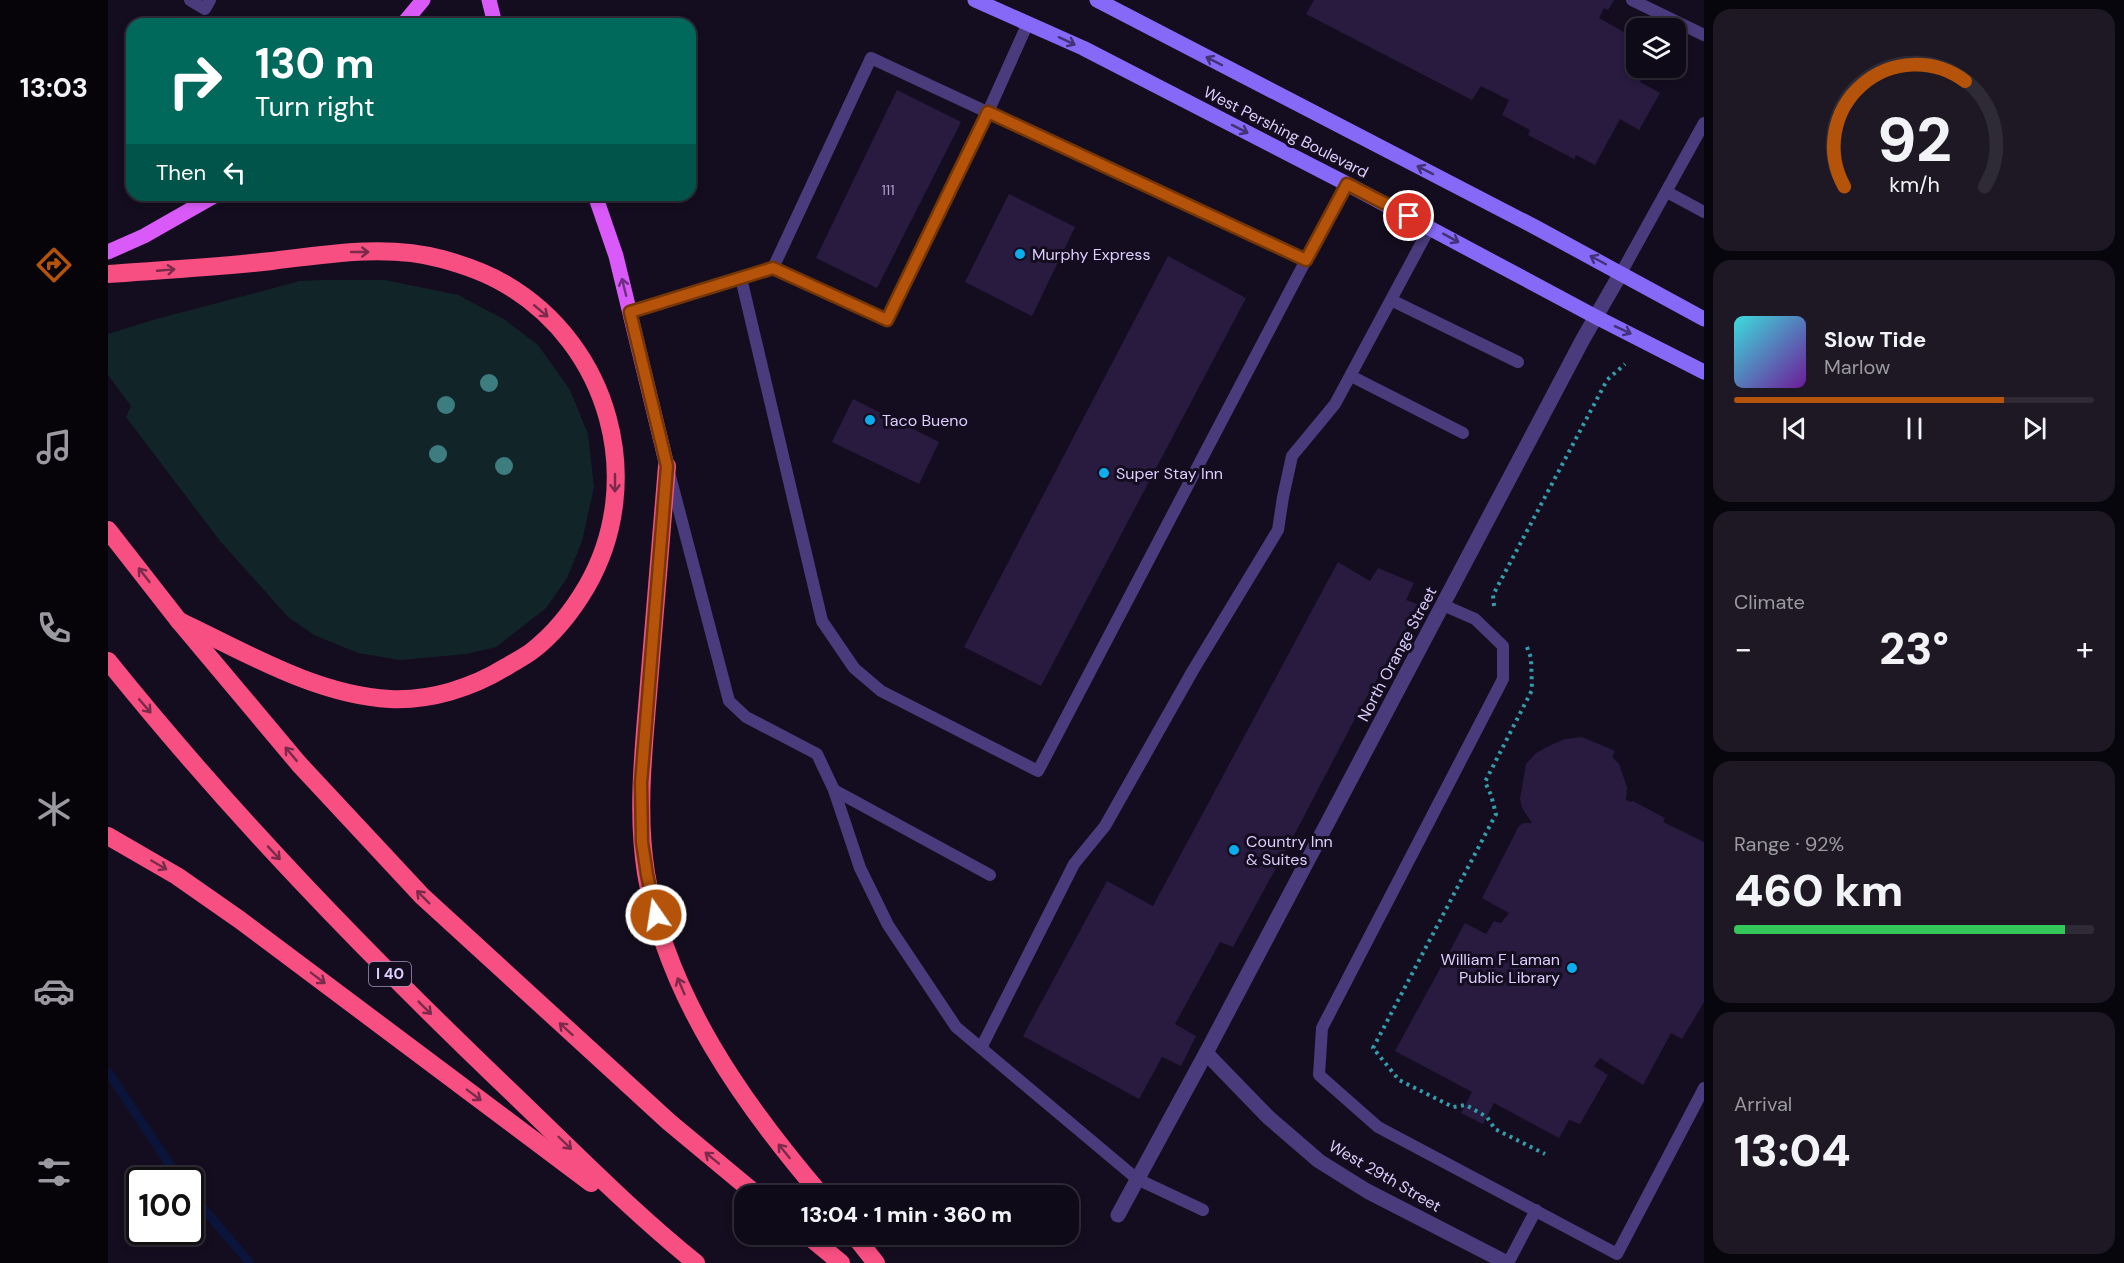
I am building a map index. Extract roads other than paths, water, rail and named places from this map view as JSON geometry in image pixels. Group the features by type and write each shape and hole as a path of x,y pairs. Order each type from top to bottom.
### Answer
{"highway":[{"path":"108,274 270,261 336,252 406,253 439,258 470,267 506,284 543,312 570,340 587,365 604,403 616,453 615,501 608,540 596,570 576,604 548,637 531,652 489,677 457,690 421,698 392,699 358,696 291,673 179,621"},
{"path":"667,466 641,783 642,842 647,875 661,936 684,993 734,1082 780,1147 813,1185"},
{"path":"108,530 179,621 299,764 422,896 669,1122 745,1185"},
{"name":"I 40","path":"108,661 242,818 346,929 468,1051 655,1230 696,1263"},
{"path":"108,836 177,876 240,920 655,1230"},
{"path":"819,1245 841,1263"},
{"path":"862,1245 876,1263"}],"main road":[{"path":"409,18 423,0"},
{"path":"489,0 494,18"},
{"name":"West Pershing Boulevard","path":"975,0 1083,48 1430,227 1596,317 1704,372"},
{"name":"West Pershing Boulevard","path":"1097,0 1536,227 1704,319"},
{"path":"108,252 144,236 205,201"},
{"path":"597,201 616,256 667,466"}],"street":[{"name":"North Orange Street","path":"1118,1215 1621,273"},
{"name":"West 29th Street","path":"1206,1053 1268,1117 1320,1161 1366,1191 1508,1263"}],"lane":[{"path":"190,0 205,9 210,0"},
{"path":"1632,0 1704,35"},
{"path":"630,312 773,268 887,320 988,112 1028,23"},
{"path":"773,268 871,58 1306,260"},
{"path":"1621,273 1704,123"},
{"path":"741,278 822,621 854,668 881,691 1038,771 1347,184"},
{"path":"1667,192 1704,212"},
{"path":"981,1048 1074,864 1105,826 1192,672 1278,530 1282,497 1292,456 1335,404 1430,227"},
{"path":"1391,300 1518,362"},
{"path":"1351,376 1463,433"},
{"path":"667,466 729,701 746,717 818,754 834,790 860,868 888,925 956,1027 1137,1179 1203,1210"},
{"path":"1443,605 1475,620 1503,646 1503,679 1322,1028 1319,1076 1378,1127 1617,1254 1704,1088"},
{"path":"834,790 990,875"},
{"path":"1508,1263 1536,1210"}],"waterway":[{"path":"108,1072 171,1167"},
{"path":"204,1209 250,1263"}],"place":[{"name":"Murphy Express","path":"1020,254"},
{"name":"Taco Bueno","path":"870,420"},
{"name":"Super Stay Inn","path":"1104,473"},
{"name":"Country Inn & Suites","path":"1234,850"},
{"name":"William F Laman Public Library","path":"1572,968"}]}
